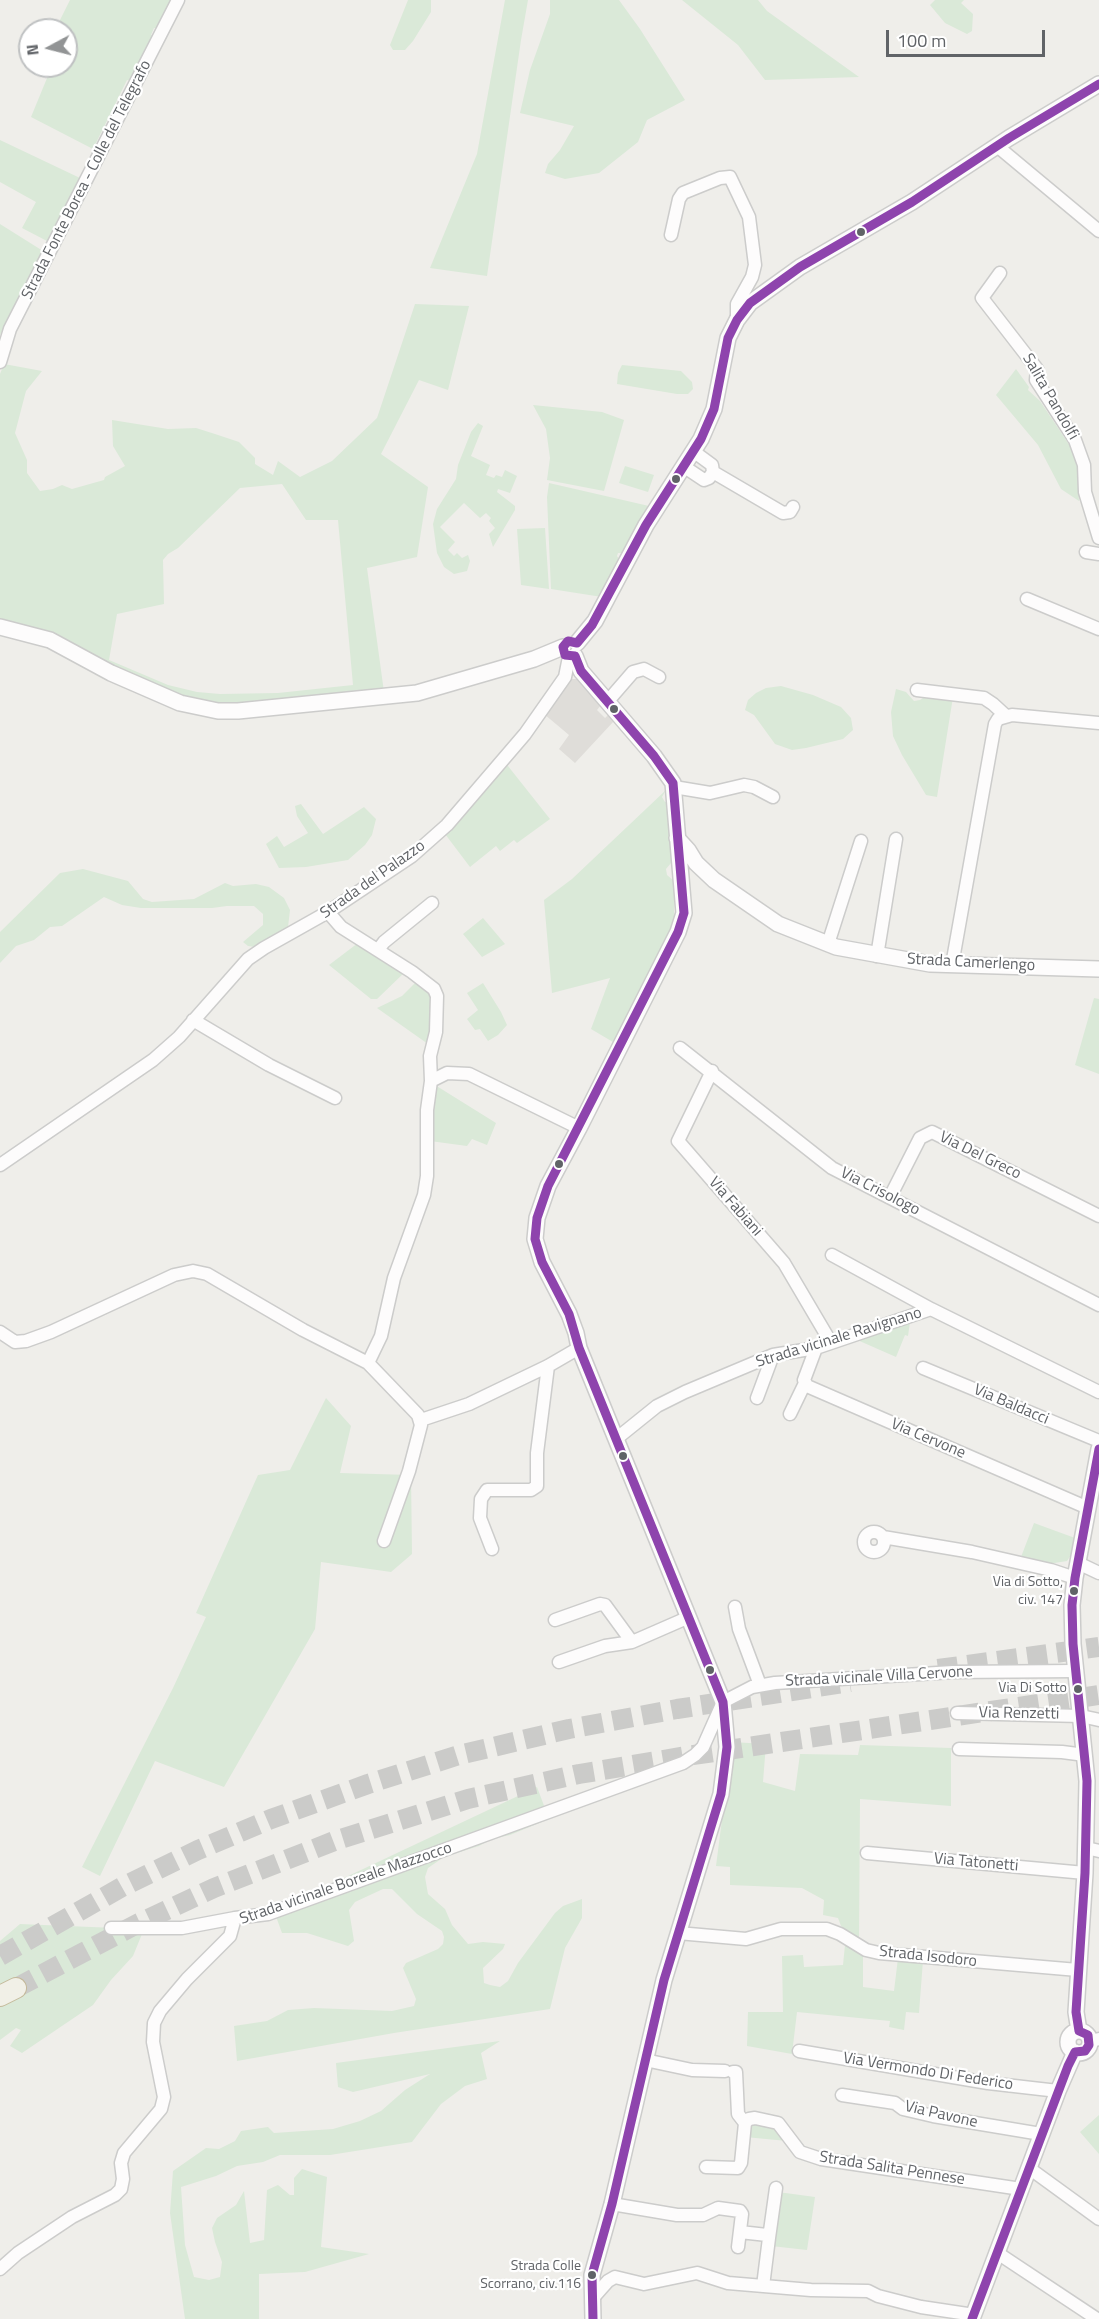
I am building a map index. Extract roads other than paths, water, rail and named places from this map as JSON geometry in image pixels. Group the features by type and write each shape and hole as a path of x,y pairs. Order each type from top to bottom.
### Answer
{"street":[{"name":"Strada Fonte Borea - Colle del Telegrafo","path":"0,362 10,329 178,0"},
{"path":"0,627 50,640 111,673 180,703 218,711 238,711 417,693 548,654 570,652 602,609 646,525 693,451 714,409 728,338 737,320 750,303 800,267 912,202 997,146 1099,84"},
{"path":"997,146 1099,231"},
{"path":"671,235 679,200 683,193 720,178 730,177 749,217 755,265 752,277 736,304 737,320"},
{"name":"Salita Pandolfi","path":"1000,273 982,298 1037,369 1036,380 1076,440 1084,465 1085,492 1099,538"},
{"path":"683,466 704,480 709,478 713,472 712,465 693,451"},
{"path":"713,472 783,513 790,512 793,507"},
{"path":"1027,599 1099,629"},
{"path":"570,652 581,670 654,756 674,787 684,913 579,1128 548,1186 535,1228 538,1251 569,1314 579,1348 723,1702 727,1747 721,1794 664,1980 612,2204 592,2275 593,2319"},
{"name":"Strada del Palazzo","path":"0,1165 153,1059 179,1037 248,959 328,912 412,856 447,825 525,734 565,677 570,652"},
{"path":"607,702 633,672 644,669 658,677"},
{"path":"917,690 984,698 1005,716"},
{"path":"952,965 995,724 998,719 1005,716 1099,723"},
{"path":"674,787 710,793 744,785 754,787 773,797"},
{"name":"Strada Camerlengo","path":"677,838 707,876 778,924 828,944 878,956 930,964 1099,969"},
{"path":"878,956 896,839"},
{"path":"828,944 861,841"},
{"path":"378,950 384,942 432,903"},
{"path":"328,912 341,927 412,972 436,992 436,1032 430,1056 427,1176 424,1195 394,1278 381,1336 368,1363"},
{"path":"193,1020 269,1065 335,1098"},
{"name":"Via Crisologo","path":"680,1048 832,1168 1099,1305"},
{"name":"Via Fabiani","path":"712,1071 678,1140 784,1263 830,1341"},
{"path":"431,1081 447,1073 469,1074 579,1128"},
{"name":"Via Del Greco","path":"890,1197 920,1138 932,1132 1099,1216"},
{"path":"832,1255 931,1309"},
{"path":"0,1332 15,1342 26,1341 51,1332 174,1275 193,1271 207,1274 303,1330 368,1363 421,1420"},
{"name":"Strada vicinale Ravignano","path":"616,1439 637,1420 666,1401 773,1355 816,1348 830,1341 931,1309 1099,1392"},
{"path":"421,1420 469,1404 548,1366 579,1348"},
{"path":"790,1414 805,1383 816,1348"},
{"path":"757,1398 773,1355"},
{"path":"492,1549 480,1518 481,1499 487,1490 531,1490 537,1486 537,1453 548,1366"},
{"name":"Via Baldacci","path":"923,1368 1099,1441"},
{"name":"Via Cervone","path":"805,1383 807,1386 1093,1500"},
{"path":"384,1541 409,1471 421,1420"},
{"path":"1089,2037 1076,2012 1085,1873 1093,1850 1086,1755 1075,1671 1072,1625 1076,1571 1093,1500 1099,1449"},
{"path":"883,1537 972,1552 1051,1570 1099,1573"},
{"path":"555,1620 600,1604 605,1605 632,1642"},
{"path":"735,1607 742,1642 760,1685"},
{"path":"559,1662 605,1646 632,1642 687,1618"},
{"name":"Strada vicinale Villa Cervone","path":"723,1702 760,1685 953,1672 1075,1671"},
{"name":"Strada vicinale Boreale Mazzocco","path":"0,2269 18,2253 72,2217 116,2195 121,2189 123,2179 121,2163 124,2153 161,2109 164,2097 153,2042 153,2023 187,1979 230,1936 235,1918 268,1914 683,1763 703,1747 723,1702"},
{"name":"Via Renzetti","path":"957,1713 1081,1716 1099,1720"},
{"path":"959,1749 1062,1752 1086,1755"},
{"name":"Via Tatonetti","path":"867,1853 1085,1873"},
{"path":"111,1928 182,1928 235,1918"},
{"name":"Strada Isodoro","path":"678,1933 746,1939 781,1929 827,1929 866,1950 879,1953 1078,1970"},
{"path":"592,2299 608,2280 615,2277 644,2284 697,2273 728,2283 811,2290 868,2291 878,2296 921,2307 973,2317 1041,2134 1075,2052 1068,2045 1068,2038 1072,2033 1089,2037"},
{"name":"Via Vermondo Di Federico","path":"799,2052 988,2083 1058,2091"},
{"path":"645,2060 692,2070 736,2072 738,2114 744,2123 741,2163 738,2168 706,2167"},
{"name":"Via Pavone","path":"842,2095 895,2103 903,2109 944,2118 1041,2134"},
{"name":"Strada Salita Pennese","path":"744,2123 755,2118 778,2123 800,2152 821,2159 1021,2189"},
{"path":"1029,2168 1099,2219"},
{"path":"763,2286 776,2188"},
{"path":"612,2204 677,2215 703,2215 718,2208 740,2211 742,2214 738,2247"},
{"path":"740,2232 767,2235 769,2238"},
{"path":"996,2252 1097,2319"}],"tunnel":[{"path":"938,1669 1099,1647"},
{"path":"0,1956 122,1887 198,1850 271,1819 368,1784 459,1755 569,1729 677,1709 850,1682"},
{"path":"16,1988 137,1924 214,1888 337,1840 468,1799 579,1774 687,1756 1099,1695"}],"place":[{"name":"Via di Sotto, civ. 147","path":"1074,1591"},
{"name":"Via Di Sotto","path":"1078,1689"},
{"name":"Strada Colle Scorrano, civ.116","path":"592,2275"}]}
